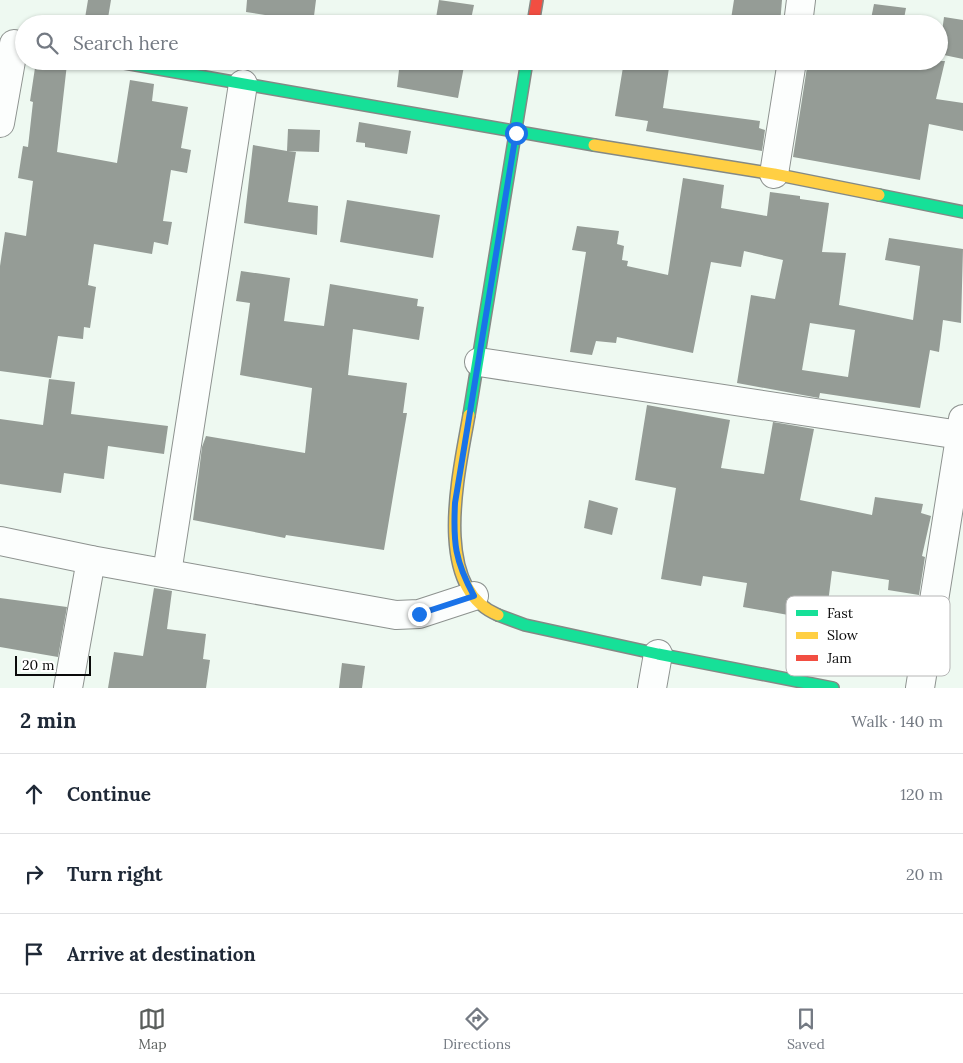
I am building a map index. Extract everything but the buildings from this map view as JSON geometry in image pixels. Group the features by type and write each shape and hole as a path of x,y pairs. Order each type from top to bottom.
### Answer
{"street":[{"path":"534,15 537,0"},
{"path":"799,15 801,0"},
{"path":"0,123 13,43"},
{"path":"164,70 516,133 774,174 963,212"},
{"path":"526,70 455,503 453,532 460,570 474,596 492,612 525,625 658,654 833,688"},
{"path":"774,174 791,70"},
{"path":"167,573 243,84"},
{"path":"479,362 962,427 935,596"},
{"path":"0,541 91,560 396,615 419,614 474,596"},
{"path":"68,688 91,560"},
{"path":"652,688 658,654"}],"traffic: fast":[{"path":"165,70 594,145"},
{"path":"469,415 526,70"},
{"path":"879,195 963,212"},
{"path":"498,615 525,625 658,654 833,688"}],"traffic: slow":[{"path":"594,145 774,174 879,195"},
{"path":"469,415 456,495 455,525 457,554 464,580 477,601 498,615"}],"traffic: jam":[{"path":"534,15 537,0"}],"route":[{"path":"419,614 474,596 460,570 455,550 453,532 455,503 479,362 496,243 516,133"}]}
